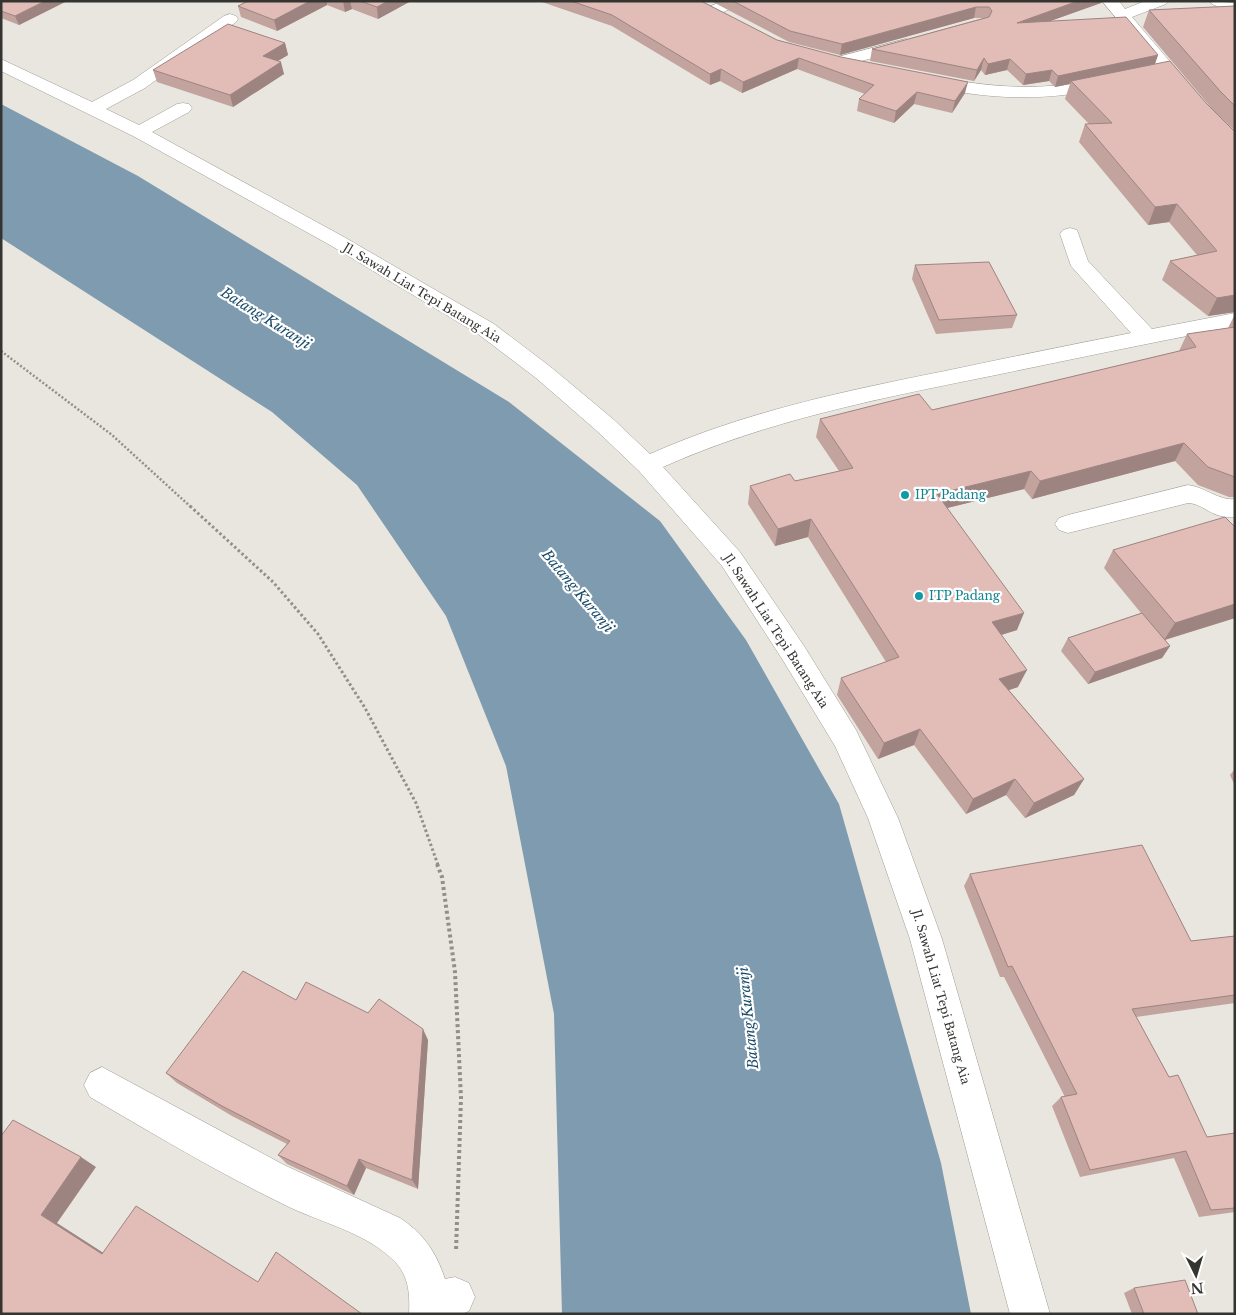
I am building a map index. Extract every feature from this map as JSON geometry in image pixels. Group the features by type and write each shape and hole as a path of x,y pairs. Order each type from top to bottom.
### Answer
{"street":[{"path":"694,1 728,20"},
{"path":"712,11 737,1"},
{"path":"1110,1 1123,15 1161,71 1235,145"},
{"path":"1123,15 1160,1"},
{"path":"1218,1 1235,9"},
{"path":"92,109 139,84 230,19"},
{"path":"877,70 833,60 923,39"},
{"name":"Jl. Sawah Liat Tepi Batang Aia","path":"1,64 139,132 338,241 486,329 544,373 647,465 731,559 794,654 846,740 883,818 926,939 1030,1314"},
{"path":"914,78 989,91 1036,95 1072,91 1116,80"},
{"path":"139,132 183,108"},
{"path":"1070,234 1078,262 1115,304 1146,335"},
{"path":"647,465 719,434 761,420 824,403 1146,335 1235,320"},
{"path":"1068,524 1188,494 1201,496 1220,509 1235,508"},
{"path":"102,1085 297,1192 381,1228 410,1249 423,1270 438,1303"}],"path":[{"path":"1,351 112,435 273,582 318,634 365,708 416,803 442,877 455,972 461,1098 438,1303"}],"water":[{"name":"Batang Kuranji","path":"1,104 138,176 509,402 660,521 746,640 839,804 941,1163 971,1314 562,1314 554,1014 506,766 446,616 357,485 272,412 1,238"}],"building":[{"path":"1,1 45,1 15,16 1,11"},
{"path":"248,1 310,1 274,20 238,6"},
{"path":"360,1 388,1 377,7"},
{"path":"571,1 701,1 777,40 841,57 968,82 955,101 917,92 896,111 859,99 874,85 799,58 743,82 721,69 710,74 612,15"},
{"path":"733,1 1078,1 1017,23 1126,17 1158,55 1058,76 1052,70 1026,74 1010,59 988,64 984,58 977,70 872,49 989,17 992,11 989,7 976,7 842,44 790,31"},
{"path":"1235,6 1235,106 1149,10"},
{"path":"228,24 285,43 263,56 281,62 230,95 153,70"},
{"path":"1170,61 1206,103 1235,132 1235,295 1217,298 1170,261 1217,251 1177,204 1155,207 1085,124 1112,123 1071,81"},
{"path":"989,262 1017,315 939,320 915,265"},
{"path":"1235,327 1235,477 1208,467 1184,443 1040,481 1031,471 937,494 1024,613 992,622 1027,670 999,679 1084,779 1034,803 1015,779 973,799 920,729 884,743 841,678 899,657 811,519 778,529 750,486 790,474 795,481 853,468 820,419 919,394 932,410 1196,347 1187,334"},
{"path":"1225,517 1235,527 1235,604 1175,623 1113,550"},
{"path":"1142,613 1170,646 1095,672 1068,638"},
{"path":"1142,845 1191,941 1235,936 1235,995 1132,1009 1169,1077 1178,1075 1207,1137 1235,1133 1235,1208 1211,1210 1186,1151 1090,1170 1061,1097 1077,1094 1012,966 1008,967 970,874"},
{"path":"243,971 296,1000 306,982 368,1013 379,999 423,1029 412,1180 359,1159 347,1186 278,1155 290,1141 222,1106 166,1073"},
{"path":"13,1120 81,1157 41,1215 102,1254 136,1206 258,1282 276,1252 362,1314 1,1314 1,1136"},
{"path":"1185,1280 1198,1314 1144,1314 1134,1288"}],"place":[{"name":"IPT Padang","path":"905,495"},
{"name":"ITP Padang","path":"919,596"}]}
